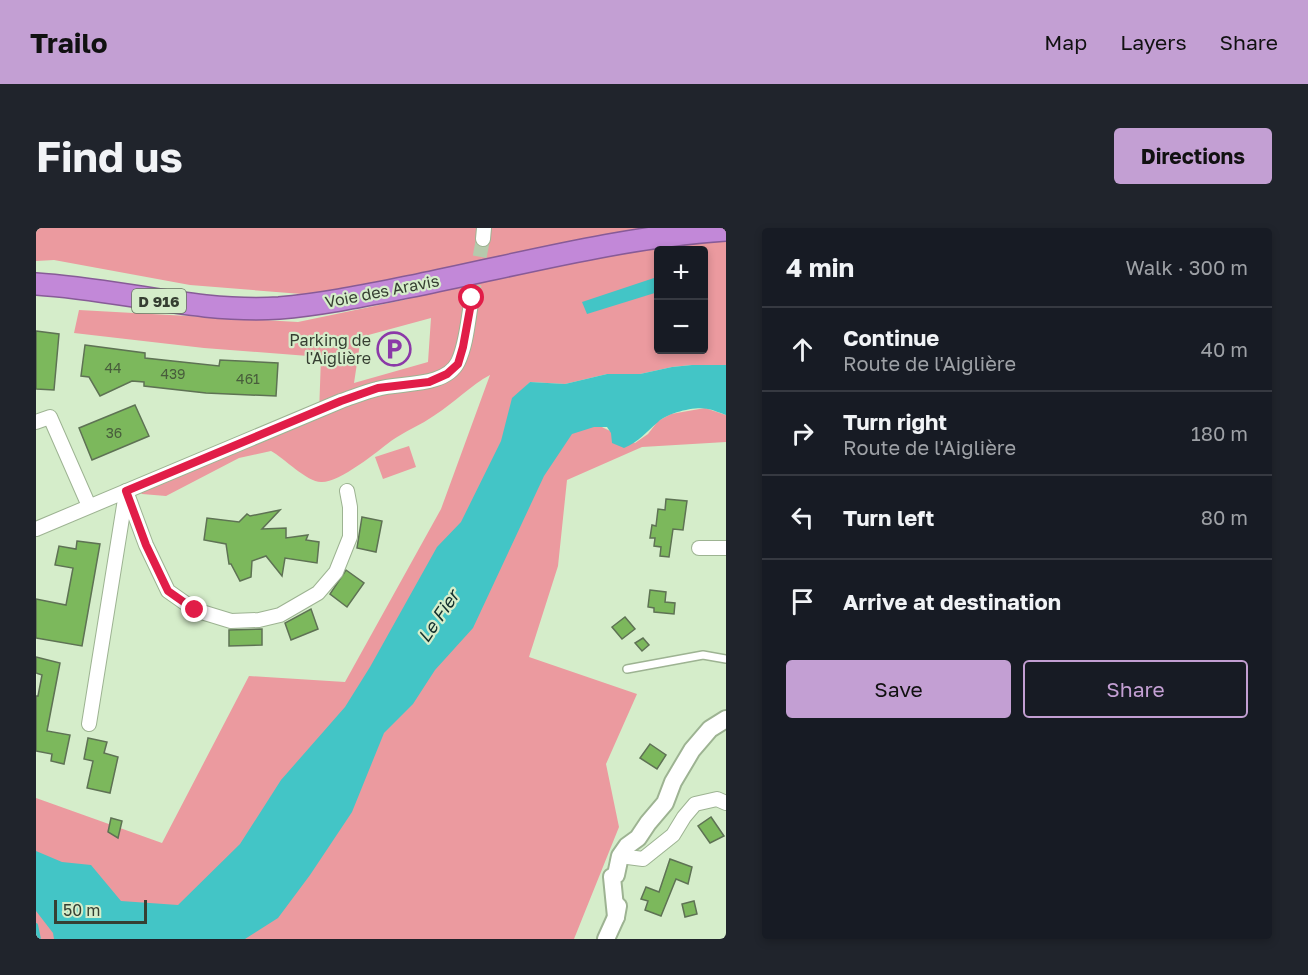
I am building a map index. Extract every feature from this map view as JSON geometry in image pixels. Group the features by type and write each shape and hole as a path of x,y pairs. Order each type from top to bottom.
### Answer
{"highway":[{"name":"Voie des Aravis","path":"36,284 195,305 278,308 341,300 631,242 726,230"}],"street":[{"path":"36,529 341,401 378,388 429,382 447,374 458,364 472,298"},
{"path":"36,422 50,417 89,506"},
{"path":"126,491 146,545 168,591 195,610 231,621 259,620 280,615 318,593 336,573 350,537 350,507 347,491"},
{"path":"88,724 126,491"},
{"path":"699,548 726,548"},
{"path":"606,939 616,917 612,877 616,875 627,838 637,828 648,823 665,803 673,782 692,750 710,729 726,719"},
{"path":"623,851 643,859 673,835 695,804 717,799 726,803"}],"lane":[{"path":"627,669 703,655 726,659"}],"shaded area":[{"path":"36,228 726,228 726,365 692,365 640,374 607,374 565,384 530,382 523,389 635,443 648,434 658,421 671,414 705,408 726,415 726,442 642,447 567,480 558,566 529,657 637,694 606,764 619,827 574,939 36,939 36,798 162,843 249,676 345,682 441,509 490,375 442,410 396,437 338,478 329,481 315,481 271,451 239,458 166,496 142,494 138,490 319,414 321,357 204,348 74,333 79,310 298,322 408,299 327,296 190,285 54,260 36,261","holes":["431,318 428,362 354,383 361,337"]},
{"path":"409,446 416,467 383,479 375,457"}],"water":[{"path":"654,278 654,293 587,314 582,302"},
{"name":"Le Fier","path":"692,365 726,365 726,415 702,408 674,413 662,419 638,440 624,448 612,443 611,433 607,427 594,427 572,434 544,476 473,628 435,670 413,704 384,733 352,812 278,918 245,939 54,939 53,933 36,911 36,851 62,862 91,865 121,901 178,905 240,844 281,780 345,707 437,547 461,522 501,441 512,398 530,382 565,384 607,374 640,374"}],"building":[{"path":"36,331 59,334 54,390 36,389"},
{"path":"85,345 145,353 145,358 219,366 220,360 278,363 276,396 206,393 144,386 144,382 132,381 100,396 89,377 81,376"},
{"path":"135,405 149,436 92,460 79,428"},
{"path":"666,499 687,501 683,530 673,529 669,557 660,556 661,547 654,546 655,538 650,538 652,525 656,526 658,509 665,510"},
{"path":"280,510 262,529 286,528 286,538 308,535 306,540 319,542 317,563 285,558 282,576 266,556 252,561 251,577 240,581 229,564 226,544 204,540 207,518 239,522 247,514 250,516"},
{"path":"362,517 382,521 376,552 357,548"},
{"path":"77,541 100,544 82,646 36,638 36,599 66,605 73,568 55,565 59,546 76,549"},
{"path":"346,570 364,583 347,607 330,594"},
{"path":"650,590 666,592 665,602 675,603 674,614 654,612 654,608 648,607"},
{"path":"311,609 318,629 291,640 285,623"},
{"path":"625,617 635,629 622,639 612,627"},
{"path":"262,629 262,645 229,646 229,630"},
{"path":"643,638 649,645 642,651 635,643"},
{"path":"36,657 60,663 47,731 70,735 64,764 51,761 52,754 36,751 36,696 38,696 42,675 36,673"},
{"path":"88,738 107,742 104,753 118,757 110,793 87,788 93,761 84,759"},
{"path":"650,744 666,755 657,769 640,758"},
{"path":"711,817 724,836 710,843 698,826"},
{"path":"111,818 122,821 118,838 108,832"},
{"path":"670,859 692,867 688,884 676,879 661,916 645,910 648,901 641,899 646,887 659,892"},
{"path":"694,901 697,914 685,917 682,904"}],"waterway":[{"path":"36,925 39,939"}],"tunnel":[{"path":"472,298 483,239"}],"place":[{"name":"Parking de l'Aiglière","path":"394,349"}],"route":[{"path":"195,610 168,591 146,545 126,491 341,401 378,388 429,382 447,374 458,364 472,298"}]}
